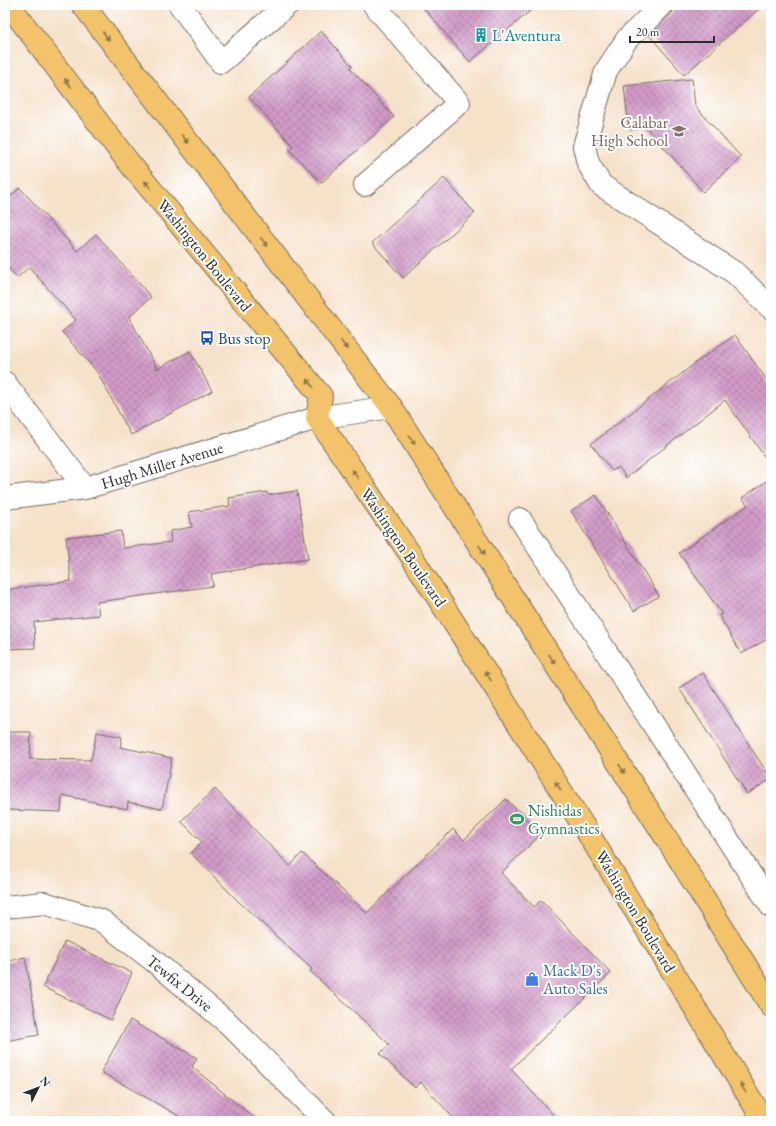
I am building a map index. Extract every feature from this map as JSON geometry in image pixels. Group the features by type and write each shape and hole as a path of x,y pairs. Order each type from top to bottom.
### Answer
{"highway":[{"name":"Washington Boulevard","path":"9,5 126,159 321,396 317,418 412,557 586,830 764,1121"},
{"path":"82,5 391,407 665,836 771,1006"}],"street":[{"path":"180,5 221,62 287,5"},
{"path":"365,185 459,103 374,5"},
{"path":"662,5 627,39 606,71 584,146 588,163 601,185 735,272 771,308"},
{"path":"5,383 85,488"},
{"name":"Hugh Miller Avenue","path":"5,498 85,488 317,418 391,407"},
{"path":"520,519 771,906"},
{"name":"Tewfix Drive","path":"5,907 44,903 102,921 154,961 229,1024 325,1121"}],"building":[{"path":"421,5 537,5 470,62"},
{"path":"674,5 763,5 684,75 649,35 671,14 674,9"},
{"path":"321,31 352,66 350,68 394,117 321,183 289,149 293,146 249,97"},
{"path":"692,79 695,106 741,157 703,192 646,127 629,129 624,86"},
{"path":"444,178 475,213 403,278 372,243"},
{"path":"20,188 77,251 96,234 151,297 129,317 157,369 190,351 212,391 131,435 97,372 62,332 76,320 29,267 17,278 5,264 5,201"},
{"path":"735,335 771,386 771,466 725,400 626,478 619,467 612,471 591,444 698,361"},
{"path":"771,478 771,637 741,654 719,615 722,614 679,553 748,505 742,498"},
{"path":"297,491 308,559 211,574 213,586 97,602 99,615 34,622 35,648 5,649 5,590 71,581 66,537 121,531 123,548 171,542 170,531 192,527 189,512 230,506 229,498 267,492 268,495"},
{"path":"596,495 659,596 634,611 571,511"},
{"path":"703,673 771,779 747,794 679,688"},
{"path":"5,732 31,732 30,759 91,760 97,732 122,737 120,747 172,758 162,809 128,802 127,809 62,795 61,812 5,810"},
{"path":"215,789 290,866 302,853 367,913 453,829 464,840 506,799 541,834 501,873 534,907 541,900 611,973 511,1069 559,1121 456,1121 421,1082 415,1088 380,1054 389,1044 310,971 312,969 238,901 191,853 202,842 181,821"},
{"path":"65,941 132,973 111,1020 43,987"},
{"path":"25,957 39,1035 5,1041 5,962"},
{"path":"130,1020 197,1058 192,1067 258,1121 188,1121 101,1072"}],"place":[{"name":"L'Aventura","path":"481,35"},
{"name":"Calabar High School","path":"679,131"},
{"name":"Bus stop","path":"207,338"},
{"name":"Nishidas Gymnastics","path":"517,819"},
{"name":"Mack D's Auto Sales","path":"532,979"}]}
